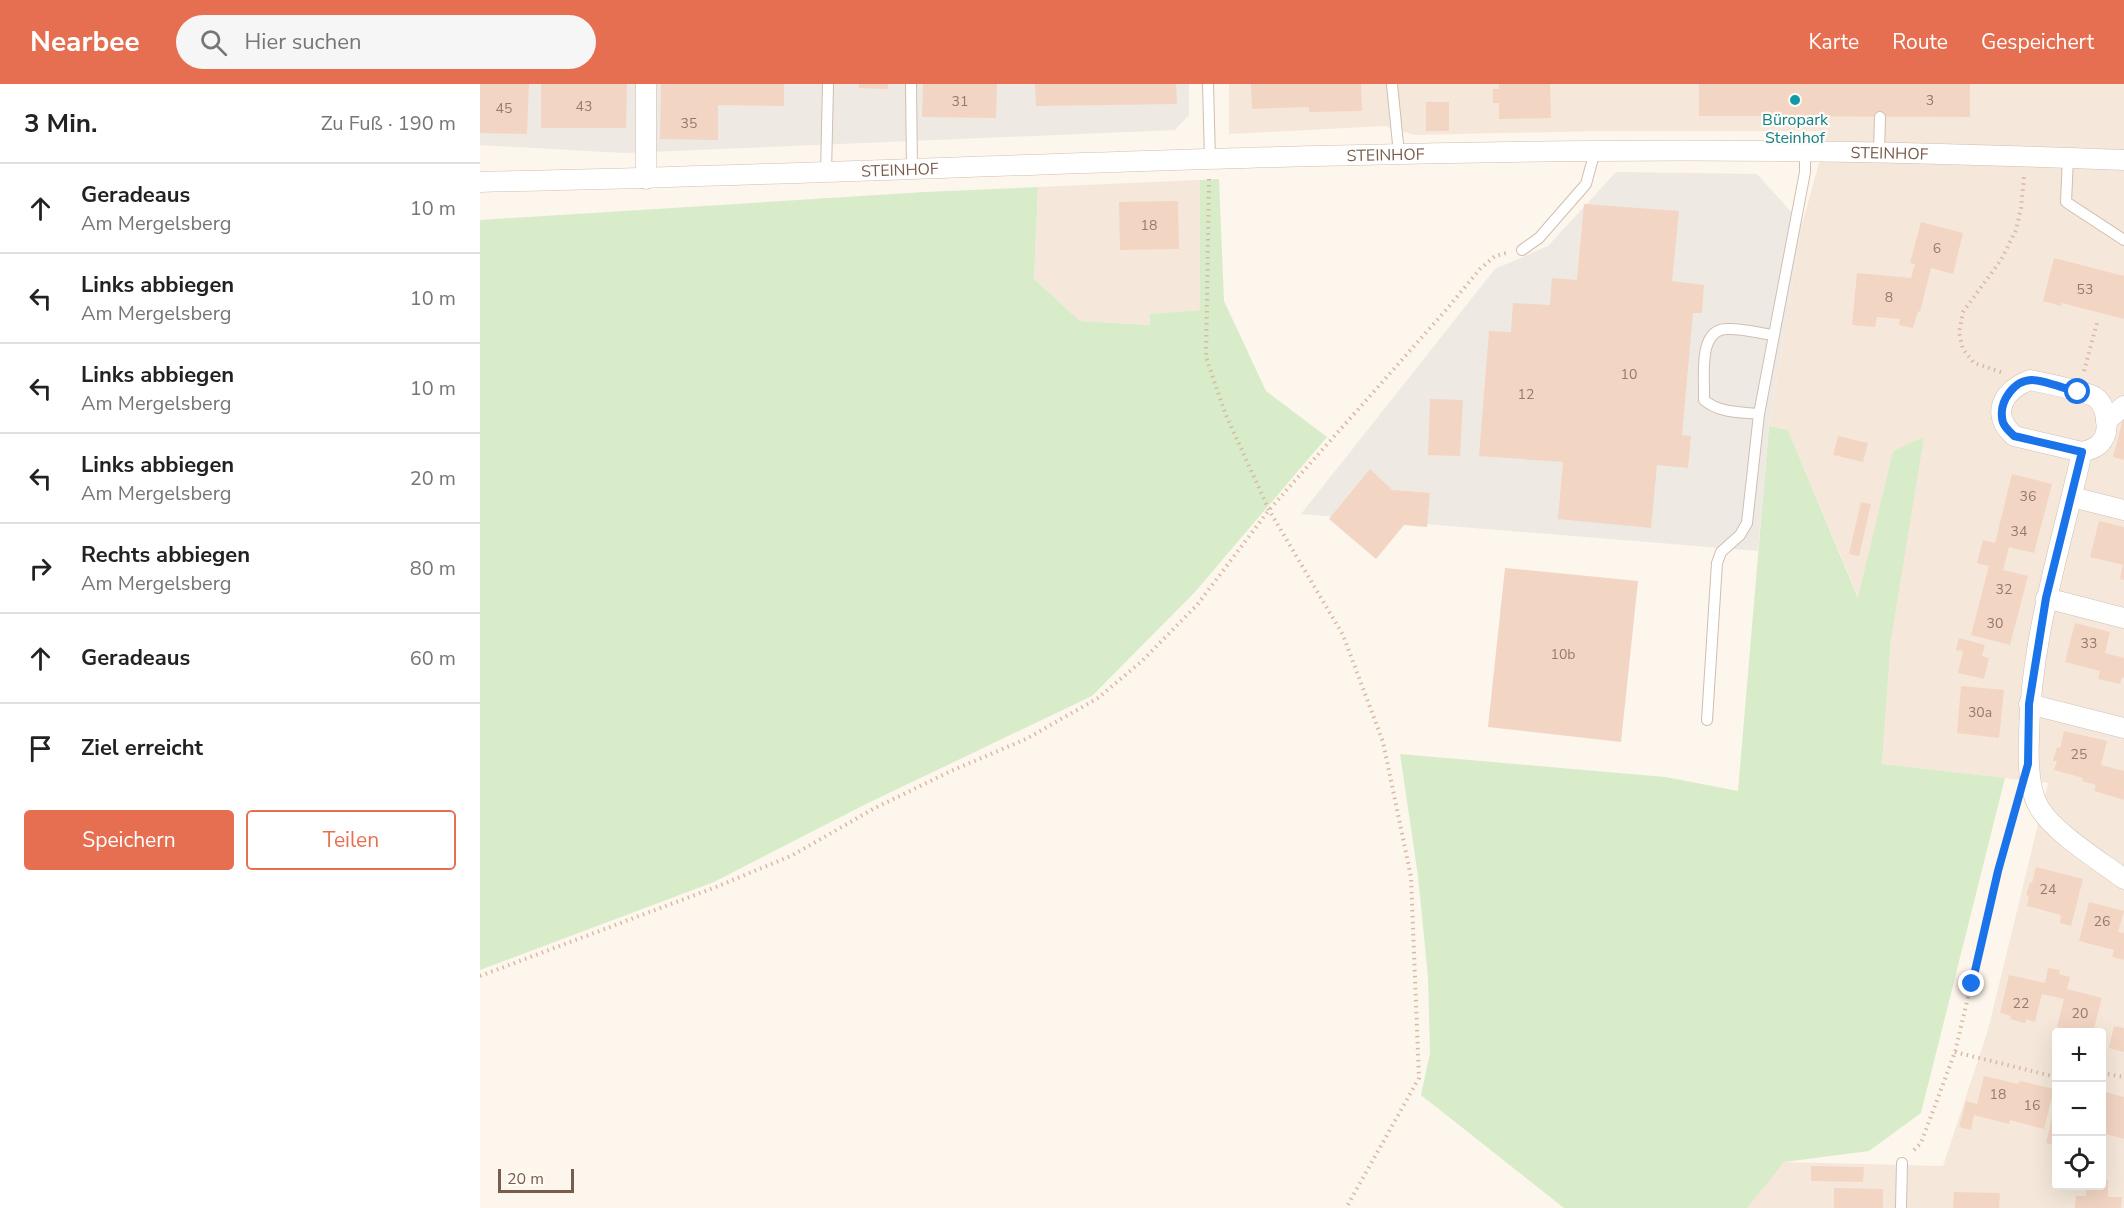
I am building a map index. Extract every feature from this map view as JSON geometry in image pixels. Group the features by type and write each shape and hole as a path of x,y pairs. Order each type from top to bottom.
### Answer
{"street":[{"path":"646,84 646,179"},
{"name":"STEINHOF","path":"480,182 646,179 1399,154 1595,151 1879,153 2124,160"},
{"path":"2030,380 2095,397 2102,405 2106,421 2105,433 2100,444 2093,450 2082,452 2014,436 2006,428 2002,418 2002,405 2017,385 2030,380"},
{"path":"2106,421 2124,406"},
{"path":"2082,452 2046,598 2029,704 2028,764 2040,809 2056,827 2124,879"},
{"path":"2072,497 2124,510"},
{"path":"2046,598 2124,618"},
{"path":"2029,704 2124,728"}],"lane":[{"path":"826,173 828,84"},
{"path":"911,84 912,170"},
{"path":"1208,84 1210,160"},
{"path":"1392,84 1399,154"},
{"path":"1879,153 1880,117"},
{"path":"1522,250 1539,238 1586,184 1595,151"},
{"path":"1707,720 1717,563 1721,552 1740,536 1747,523 1759,414 1805,172 1805,152"},
{"path":"2068,158 2066,202 2124,240"},
{"path":"1759,414 1720,409 1704,400 1705,347 1713,333 1725,329 1773,335"},
{"path":"1901,1208 1902,1163"}],"path":[{"path":"2024,156 2021,208 2016,230 2001,260 1963,312 1959,333 1963,349 1974,363 2030,380"},
{"path":"1210,160 1206,357 1225,413 1269,510 1343,635 1383,741 1411,877 1419,1078 1346,1208"},
{"path":"480,976 716,887 793,855 873,809 951,771 1026,739 1098,698 1142,661 1197,605 1269,510 1480,269 1495,256 1522,250"},
{"path":"2078,392 2097,323"},
{"path":"1902,1163 1921,1143 1955,1052 1998,871 2017,803"},
{"path":"1955,1052 2052,1076"},
{"path":"2106,1074 2124,1077"}],"shaded area":[{"path":"480,84 1189,84 1189,115 1175,130 624,153 480,145"},
{"path":"1229,84 2124,84 2124,1208 1747,1208 1747,1205 1784,1162 1943,1166 1988,1030 2048,783 1882,764 1891,639 1893,451 1859,599 1788,430 1769,426 1802,224 1828,131 1601,131 1414,135 1385,126 1229,134"},
{"path":"1616,172 1757,174 1802,224 1769,426 1758,551 1301,514 1495,269 1548,246"},
{"path":"1200,180 1200,310 1151,314 1151,325 1080,321 1034,279 1038,187"}],"green space":[{"path":"1219,179 1224,301 1266,391 1327,437 1195,592 1092,696 866,804 714,882 480,970 480,220 1038,187 1034,279 1080,321 1150,325 1150,314 1200,310 1200,180"},
{"path":"1769,426 1788,430 1858,598 1893,451 1924,437 1891,639 1882,764 2005,778 1921,1113 1869,1151 1784,1162 1747,1208 1564,1208 1421,1095 1430,1053 1428,977 1418,876 1400,754 1665,777 1738,791"}],"building":[{"path":"480,84 529,84 527,134 480,133"},
{"path":"541,84 627,84 626,128 541,128"},
{"path":"661,84 784,84 784,106 718,105 718,140 660,139"},
{"path":"859,84 888,84 888,89 859,88"},
{"path":"923,84 997,84 996,118 922,117"},
{"path":"1035,84 1176,84 1177,104 1036,106"},
{"path":"1251,84 1361,84 1362,111 1309,112 1309,107 1252,109"},
{"path":"1499,84 1550,84 1551,118 1499,119 1499,103 1493,103 1493,89 1499,89"},
{"name":"Büropark Steinhof","path":"1699,84 1970,84 1970,117 1699,116"},
{"path":"1426,102 1449,102 1449,131 1426,131"},
{"path":"1178,201 1179,249 1120,250 1119,202"},
{"path":"1584,204 1679,211 1672,281 1704,285 1702,313 1693,313 1682,435 1691,436 1688,468 1657,465 1651,528 1558,519 1563,462 1479,456 1489,331 1511,332 1513,303 1550,305 1552,278 1577,280"},
{"path":"1921,222 1963,233 1953,274 1931,268 1920,312 1918,311 1913,328 1899,325 1900,319 1877,317 1875,327 1852,325 1857,273 1911,278 1915,264 1910,263"},
{"path":"2054,258 2124,276 2124,319 2062,303 2061,306 2043,301"},
{"path":"1430,399 1463,400 1460,456 1428,455"},
{"path":"2124,419 2124,460 2113,457"},
{"path":"1838,436 1868,443 1863,462 1833,455"},
{"path":"1370,469 1392,490 1430,493 1427,527 1404,525 1376,559 1329,519"},
{"path":"2012,474 2052,484 2034,553 2009,547 2003,570 2028,576 2010,645 1971,635 1989,566 1977,563 1980,551 1983,540 1995,543"},
{"path":"1861,502 1871,504 1859,556 1849,554"},
{"path":"2099,521 2124,527 2124,580 2120,579 2123,565 2090,557"},
{"path":"1505,568 1638,581 1621,742 1488,727"},
{"path":"2075,623 2110,632 2105,653 2124,658 2124,678 2122,677 2120,684 2098,679 2100,671 2065,662"},
{"path":"1959,638 1985,645 1982,656 1989,658 1984,679 1958,673 1963,651 1956,650"},
{"path":"1961,686 2004,690 1999,738 1957,733"},
{"path":"2064,731 2107,741 2101,765 2124,771 2124,800 2094,791 2096,785 2082,781 2083,778 2054,770 2057,761 2053,761 2057,747 2060,748"},
{"path":"2036,867 2083,879 2071,926 2060,923 2061,915 2027,906 2029,896 2026,895"},
{"path":"2089,902 2124,911 2118,932 2124,933 2124,960 2112,957 2114,950 2079,941"},
{"path":"2048,968 2060,970 2059,974 2070,977 2067,989 2102,998 2094,1028 2057,1027 2064,999 2042,994 2035,1022 2026,1019 2025,1023 2010,1019 2011,1016 2000,1013 2009,975 2045,983"},
{"path":"2114,1026 2124,1028 2124,1052 2109,1048"},
{"path":"1984,1076 2052,1089 2044,1129 2010,1120 2009,1124 1974,1115 1971,1130 1959,1127 1966,1101 1977,1104"},
{"path":"2106,1092 2124,1097 2124,1139 2106,1134"},
{"path":"2052,1117 2052,1145 2046,1143"},
{"path":"1811,1166 1864,1167 1863,1182 1811,1181"},
{"path":"2106,1180 2108,1180 2108,1197 2122,1197 2121,1208 2075,1208 2076,1196 2086,1196 2086,1190 2106,1190"},
{"path":"1834,1188 1883,1189 1883,1208 1834,1208"},
{"path":"1954,1192 2000,1193 1999,1208 1953,1208"}],"place":[{"name":"Büropark Steinhof","path":"1795,100"}],"route":[{"path":"1972,984 1998,871 2028,764 2029,704 2046,598 2082,452 2014,436 2006,428 2002,418 2002,405 2017,385 2030,380 2078,392"}]}
